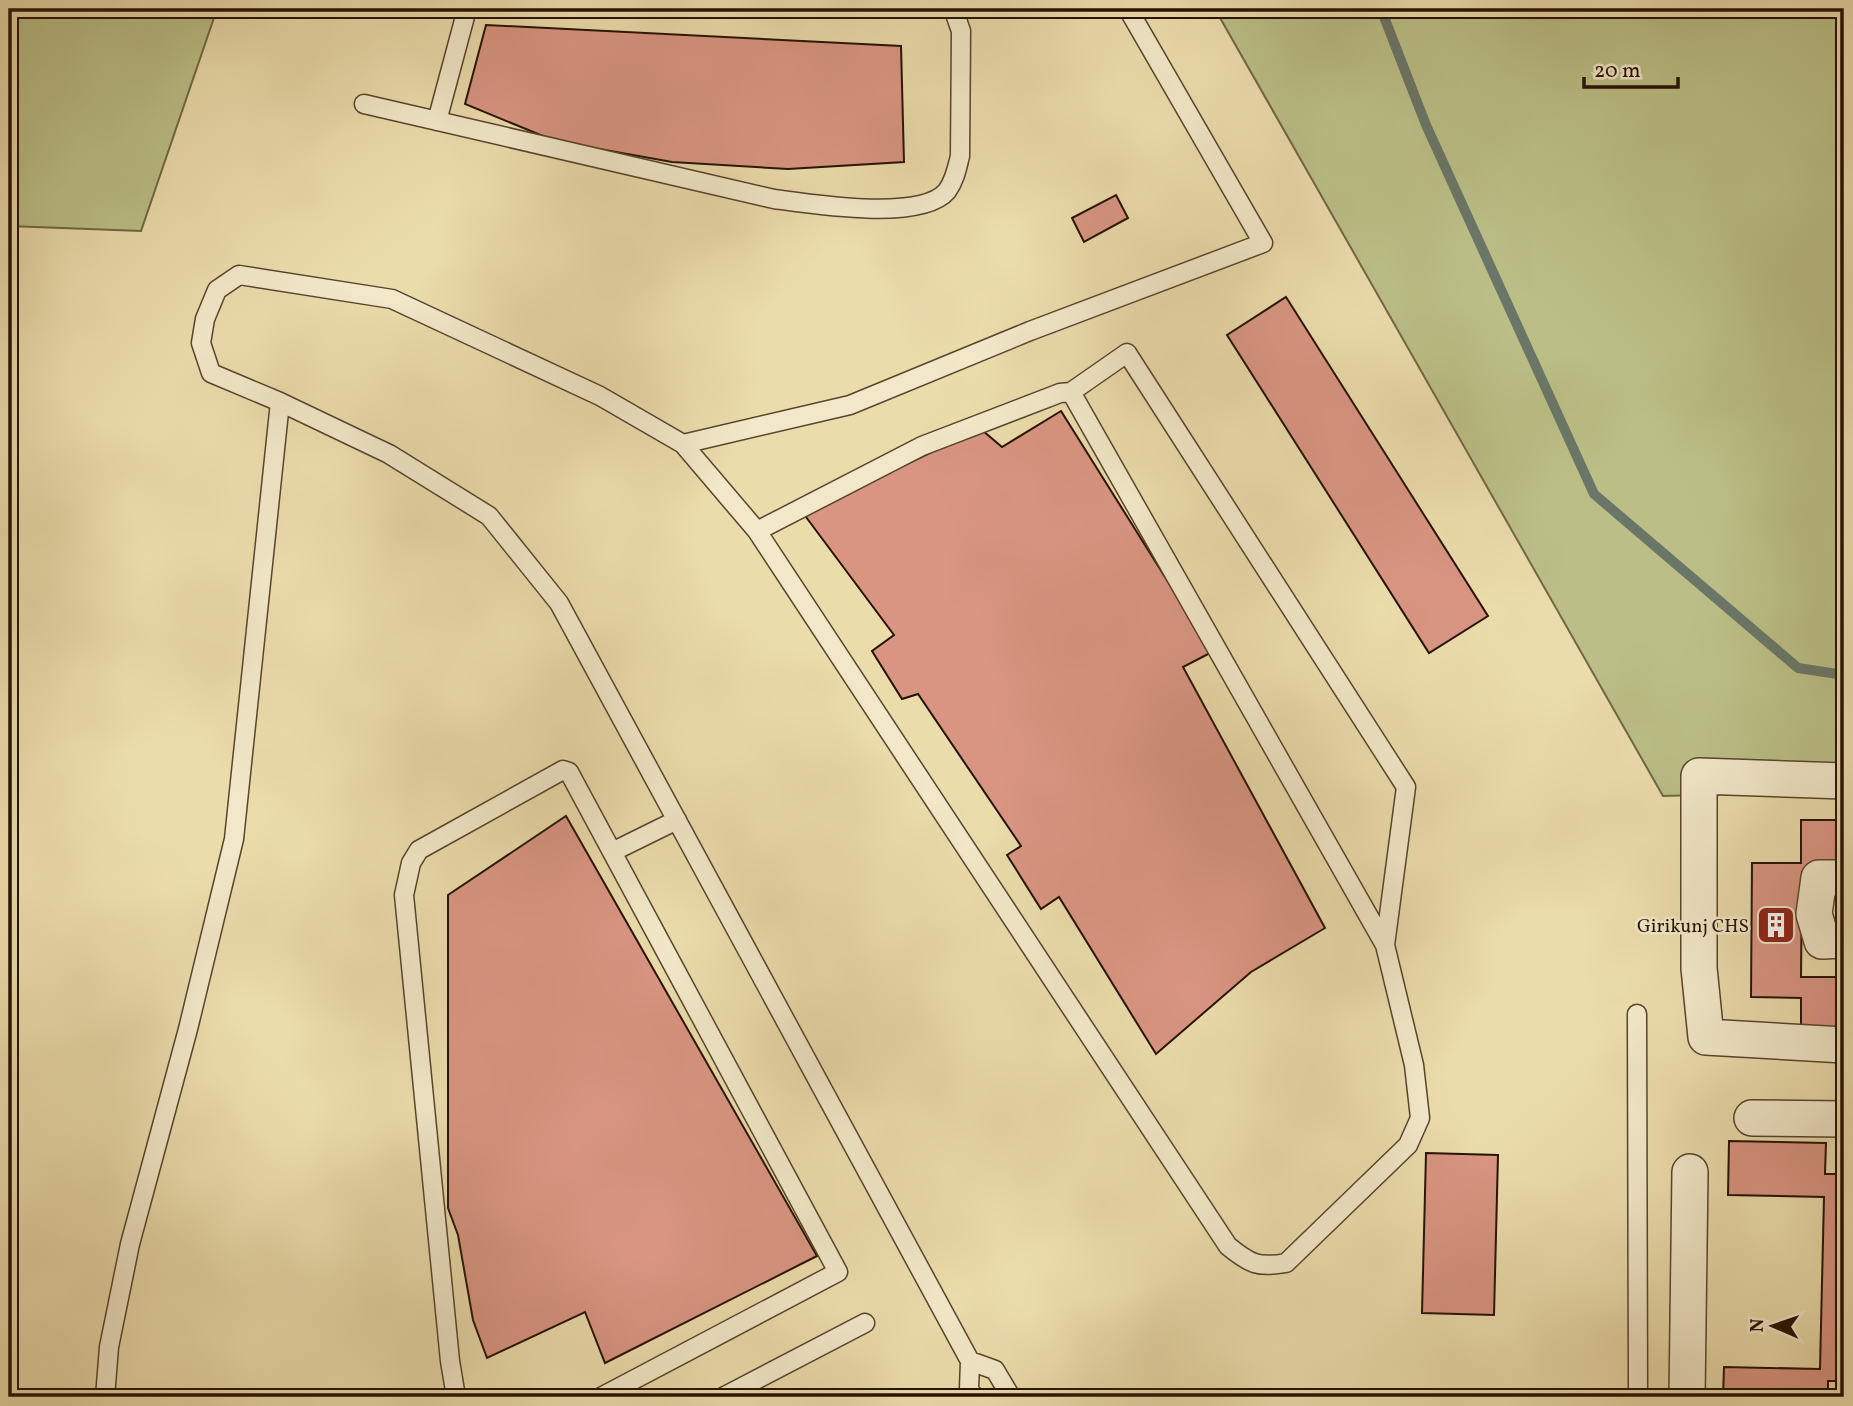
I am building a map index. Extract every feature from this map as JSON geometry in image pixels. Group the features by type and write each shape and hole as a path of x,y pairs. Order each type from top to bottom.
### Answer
{"street":[{"path":"1844,781 1699,776 1699,968 1706,1037 1844,1045"},
{"path":"1844,878 1819,878 1814,914 1822,941 1844,940"},
{"path":"1752,1118 1844,1119"},
{"path":"1687,1397 1690,1172"}],"lane":[{"path":"437,121 467,9"},
{"path":"364,104 774,199 830,207 896,209 925,202 945,193 956,175 960,156 961,31 954,11 950,9"},
{"path":"683,443 849,405 1030,331 1263,243 1128,9"},
{"path":"974,1397 969,1389 970,1361 559,603 489,516 389,454 280,402 211,373 201,343 205,319 217,290 239,275 392,299 600,396 683,443 757,531 1228,1246 1246,1261 1265,1267 1286,1264 1408,1145 1420,1118 1414,1065 1385,945 1071,392"},
{"path":"757,531 922,446 1060,393 1071,392 1127,353 1406,786 1385,945"},
{"path":"105,1397 109,1347 130,1244 188,1029 234,839 280,402"},
{"path":"456,1397 450,1361 404,895 407,878 419,850 563,770 569,772 838,1272 601,1397"},
{"path":"612,852 677,820"},
{"path":"1637,1014 1638,1397"},
{"path":"723,1397 865,1323"},
{"path":"970,1361 995,1370 1011,1397"}],"green space":[{"path":"9,9 217,9 141,231 9,226"},
{"path":"1215,9 1844,9 1844,791 1663,796"}],"building":[{"path":"486,25 901,46 904,162 788,169 672,162 555,141 465,104"},
{"path":"1116,195 1128,218 1084,242 1072,218"},
{"path":"1286,297 1488,616 1429,653 1227,335"},
{"path":"1061,411 1212,652 1183,667 1325,928 1251,972 1156,1054 1059,897 1041,909 1007,855 1021,846 918,694 902,699 872,651 894,635 803,513 945,446 976,425 1002,447"},
{"path":"566,816 817,1256 605,1363 585,1312 487,1358 473,1320 458,1235 448,1208 448,895"},
{"name":"Girikunj CHS","path":"1801,820 1844,820 1844,872 1802,872 1801,977 1844,977 1844,1036 1801,1036 1801,998 1751,997 1752,863 1801,863"},
{"path":"1729,1141 1826,1143 1825,1174 1844,1174 1844,1381 1828,1381 1828,1397 1723,1397 1724,1367 1820,1369 1824,1197 1728,1195"},
{"path":"1426,1153 1498,1155 1494,1315 1422,1313"}],"waterway":[{"path":"1381,9 1426,125 1594,494 1798,668 1844,675"}],"place":[{"name":"Girikunj CHS","path":"1776,925"}]}
